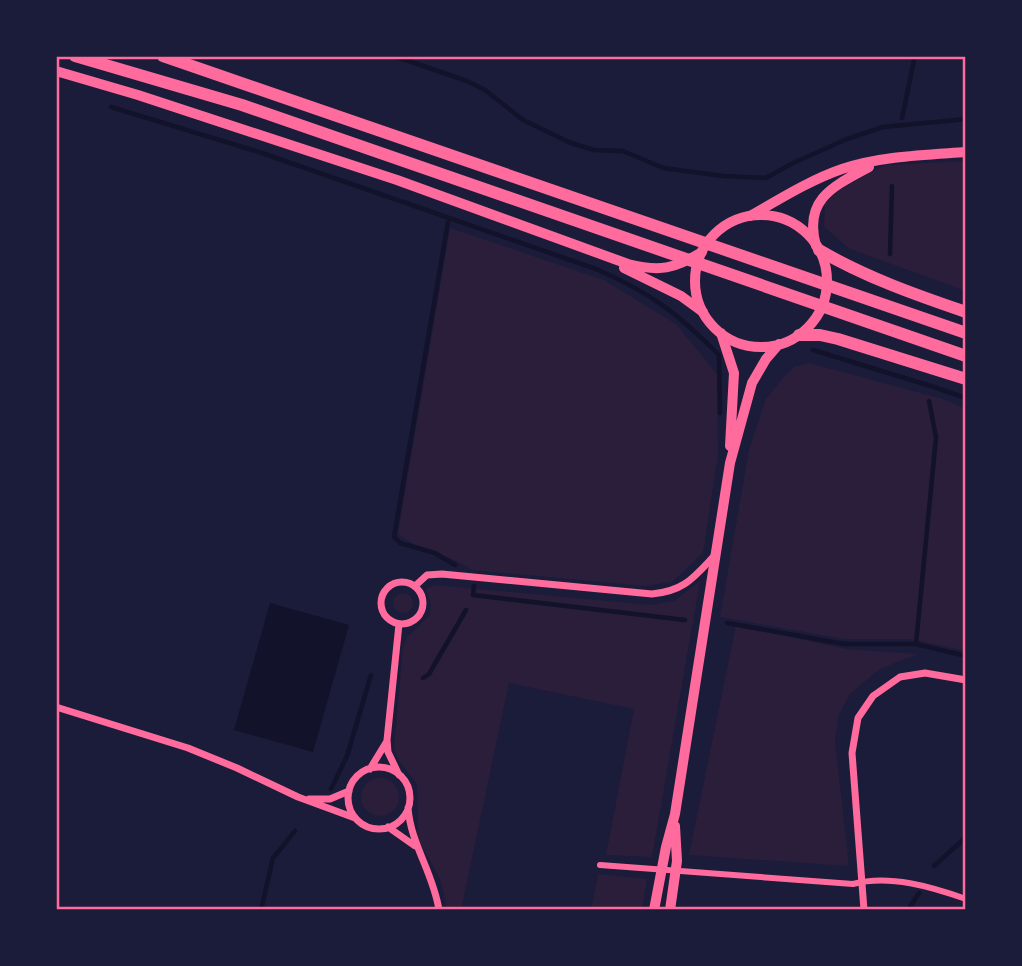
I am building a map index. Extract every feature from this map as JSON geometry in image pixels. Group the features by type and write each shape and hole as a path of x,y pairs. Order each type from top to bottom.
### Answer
{"highway":[{"path":"75,56 242,105 966,356"},
{"path":"163,56 966,333"},
{"path":"818,248 839,261 918,296 966,312"},
{"path":"799,335 825,336 966,379"}],"main road":[{"path":"654,910 675,814 730,463 734,373 721,333 703,312 695,284 697,266 710,240 724,227 750,216 769,216 788,221 804,232 818,248 826,273 826,292 815,318 799,335 779,344 748,345 721,333"},
{"path":"730,463 752,383 766,359 779,344"},
{"path":"670,910 676,870 675,814"}],"street":[{"path":"56,71 151,99 397,180 628,264 664,269 684,263 702,252"},
{"path":"750,216 805,185 844,169 882,160 966,152"},
{"path":"818,248 813,223 819,201 839,184 882,160"},
{"path":"593,252 664,287 703,312"},
{"path":"415,586 427,575 442,574 652,594 672,592 690,581 716,553"},
{"path":"404,581 415,586 423,597 422,611 413,621 399,624 385,616 381,608 382,597 388,587 404,581"},
{"path":"399,624 388,752 408,789 410,827 429,872 439,910"},
{"path":"864,910 852,753 860,712 878,691 900,677 925,673 966,680"},
{"path":"56,707 188,748 298,797 355,818 368,827 388,827 398,821 408,808"},
{"path":"370,769 387,740"},
{"path":"355,818 349,805 349,791 356,777 370,769 385,768 400,775"},
{"path":"298,797 330,799 349,791"},
{"path":"388,827 416,846"},
{"path":"600,865 853,884 863,881 919,885 966,899"}],"shaded area":[{"path":"966,161 966,291 850,249 824,227 825,203 842,188 885,165"},
{"path":"450,228 604,280 676,324 717,374 718,454 703,553 672,582 645,586 472,570 415,545 398,534"},
{"path":"809,363 943,399 966,409 966,651 910,639 844,639 720,617 749,450 766,399 795,366"},
{"path":"700,581 652,857 606,855 634,709 509,683 461,910 447,910 441,881 418,839 417,784 399,761 394,748 403,647 407,637 430,615 431,604 426,589 434,585 651,605 674,601"},
{"path":"403,593 410,596 413,603 410,610 403,613 396,610 393,603 396,596"},
{"path":"270,603 349,625 313,752 234,730"},
{"path":"736,625 846,649 918,654 880,669 850,694 839,714 835,741 849,866 689,855"},
{"path":"380,778 393,784 399,797 393,810 380,816 367,810 361,797 367,784"},
{"path":"598,874 647,879 642,910 591,910"}],"waterway":[{"path":"394,56 467,81 485,90 523,120 571,143 594,150 623,151 663,168 723,176 766,178 847,139 883,127 966,119"},
{"path":"902,118 915,56"},
{"path":"111,107 259,152 596,269 615,278 662,305 719,355 720,413"},
{"path":"890,254 892,186"},
{"path":"448,222 394,537 400,543 435,553 455,565"},
{"path":"813,350 966,398"},
{"path":"916,644 936,437 929,401"},
{"path":"474,586 473,595 685,620"},
{"path":"423,678 429,674 466,610"},
{"path":"727,623 844,644 916,644 966,656"},
{"path":"331,789 347,756 371,675"},
{"path":"261,910 273,858 295,831"},
{"path":"934,866 966,837"},
{"path":"908,910 919,893"}]}
